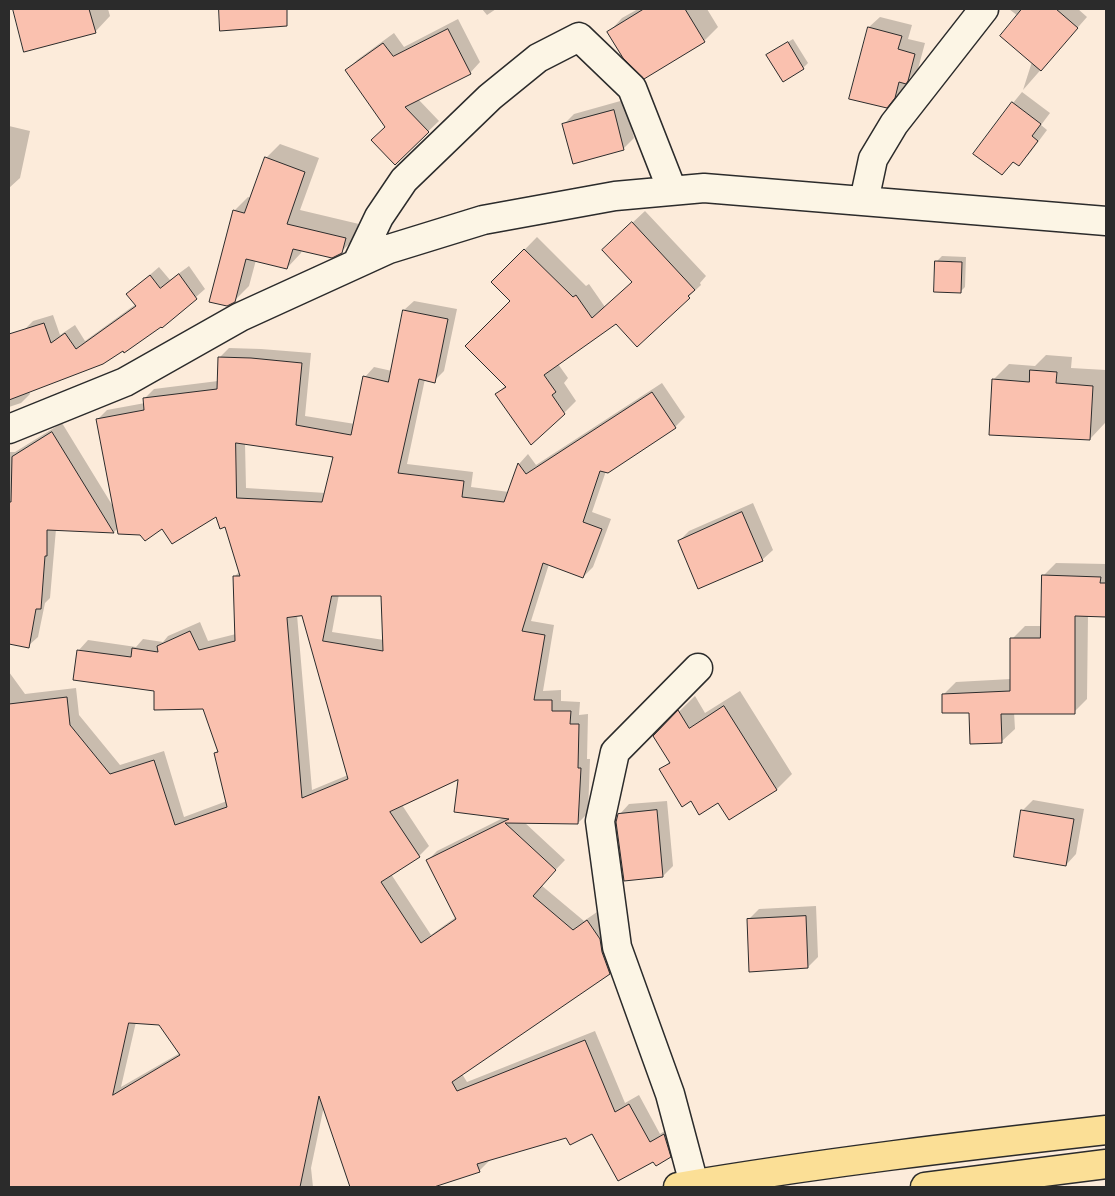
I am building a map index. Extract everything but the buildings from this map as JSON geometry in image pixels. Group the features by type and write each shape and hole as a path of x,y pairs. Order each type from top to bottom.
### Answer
{"main road":[{"path":"686,1186 972,1145 1106,1130"},
{"path":"924,1187 1106,1164"}],"street":[{"path":"864,201 873,159 894,124 984,9"},
{"path":"357,263 379,217 404,180 496,92 538,58 579,37 632,88 672,190"},
{"path":"9,429 125,382 240,317 389,248 483,220 615,196 704,188 1106,221"},
{"path":"686,1186 670,1094 617,947 600,821 615,752 698,668"}]}
